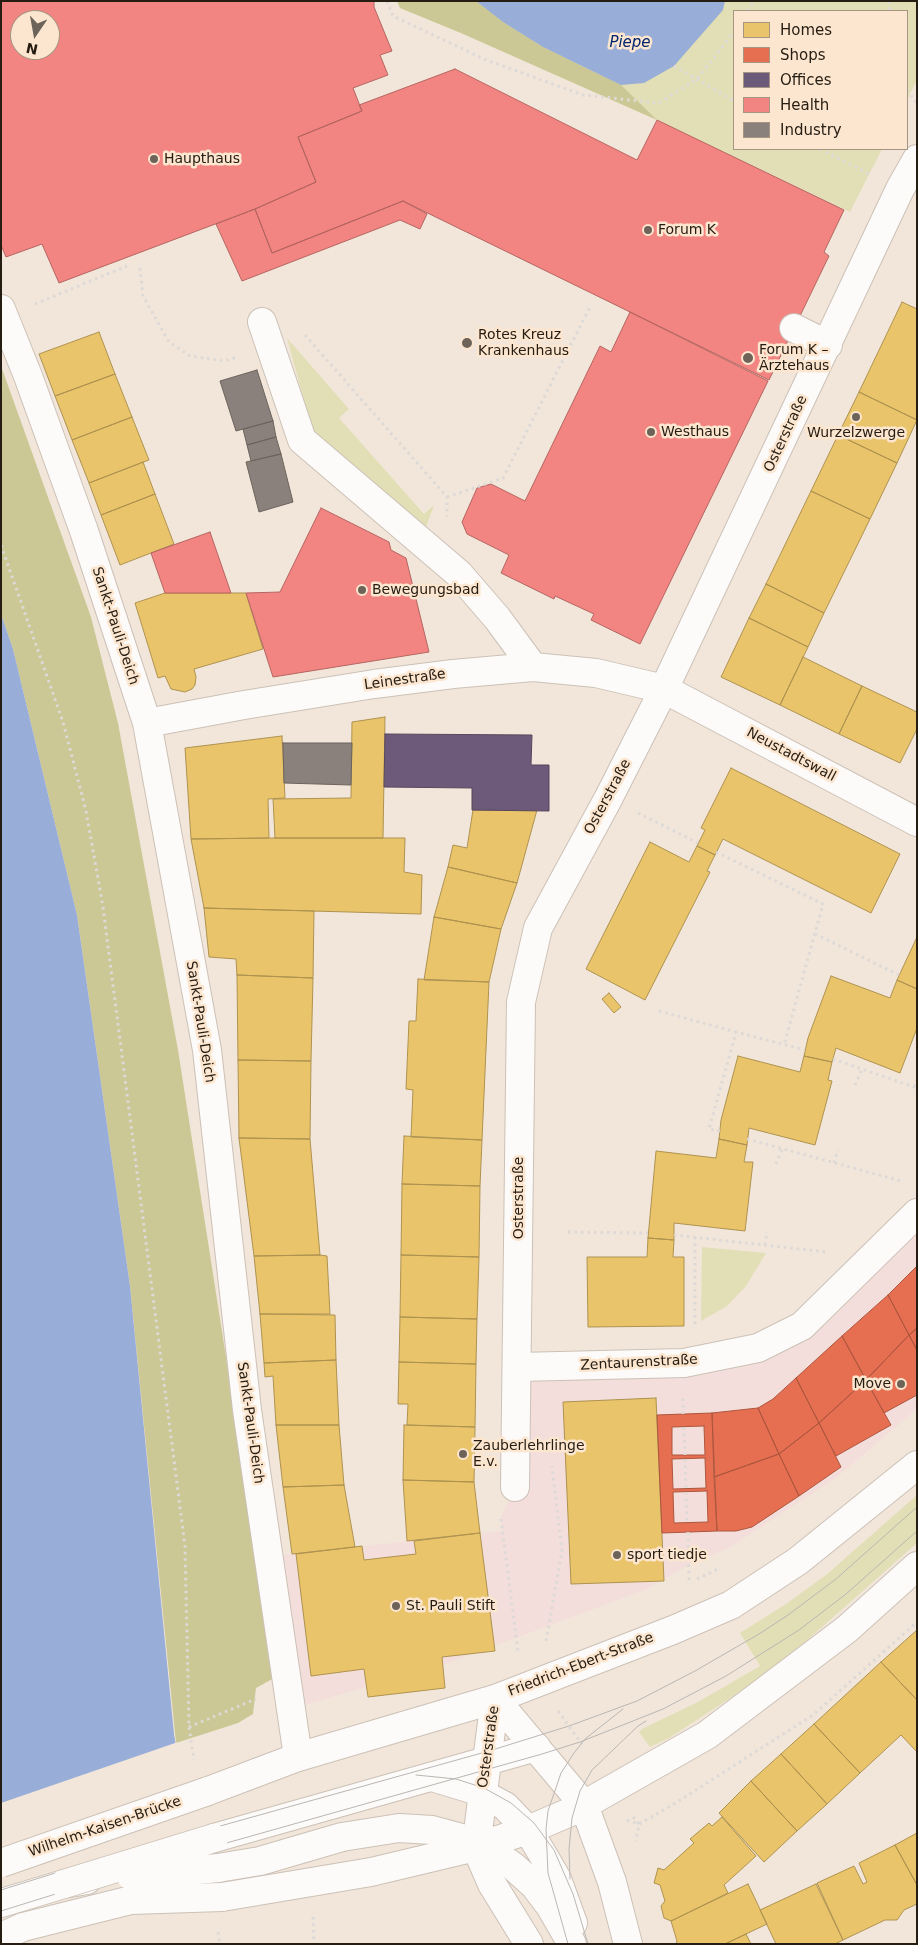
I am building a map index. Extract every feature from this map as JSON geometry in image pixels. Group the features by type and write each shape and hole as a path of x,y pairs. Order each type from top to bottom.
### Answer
{"street":[{"name":"Osterstraße","path":"515,1487 518,1368 521,1002 538,928 608,799 664,689 900,189 917,159"},
{"name":"Sankt-Pauli-Deich","path":"3,313 84,531 147,723 207,1050 247,1410 298,1757"},
{"path":"262,322 302,440 459,574 497,618 533,667"},
{"path":"794,328 828,345"},
{"name":"Leinestraße","path":"147,723 374,684 453,674 533,667 596,673 664,689"},
{"name":"Neustadtswall","path":"664,689 917,822"},
{"name":"Zentaurenstraße","path":"518,1368 684,1363 758,1348 802,1326 917,1213"},
{"name":"Friedrich-Ebert-Straße","path":"208,1791 298,1757 495,1699 673,1630 731,1605 798,1561 917,1465"},
{"path":"1,1937 23,1927 131,1900 222,1897 371,1872 477,1846 528,1830 584,1805 707,1736 847,1629 917,1566"},
{"name":"Osterstraße","path":"495,1699 584,1805 612,1882 628,1944"},
{"name":"Osterstraße","path":"477,1846 495,1699"},
{"path":"1,1903 214,1838 536,1747"},
{"path":"432,1777 475,1790 505,1806 528,1830 550,1866 561,1890 579,1944"},
{"name":"Wilhelm-Kaisen-Brücke","path":"1,1863 208,1791"},
{"path":"64,1884 111,1877 218,1868 260,1861 342,1837 399,1828 432,1830 490,1850 514,1867 534,1885 550,1906 572,1944"},
{"path":"477,1846 492,1884 530,1944"}],"path":[{"path":"387,1 394,16 484,59 584,95 659,103 697,79 733,33"},
{"path":"674,66 733,100"},
{"path":"908,91 917,103"},
{"path":"822,150 833,156"},
{"path":"3,313 127,266"},
{"path":"140,268 143,296 169,342 190,356 224,361 270,348"},
{"path":"447,497 503,478 591,305"},
{"path":"302,331 447,497 446,563"},
{"path":"1,544 64,722 86,811 103,908 185,1546 189,1726 195,1766"},
{"path":"608,799 698,842"},
{"path":"716,852 823,904 784,1045"},
{"path":"815,934 899,975"},
{"path":"659,1010 805,1050"},
{"path":"720,1131 709,1128 736,1032"},
{"path":"833,1058 915,1088 917,1080"},
{"path":"855,1085 862,1069"},
{"path":"747,1139 908,1183"},
{"path":"776,1164 782,1149"},
{"path":"834,1163 838,1150"},
{"path":"568,1232 648,1233"},
{"path":"765,1245 767,1232"},
{"path":"674,1235 873,1256"},
{"path":"694,1237 695,1361"},
{"path":"684,1426 687,1523"},
{"path":"552,1464 562,1551 546,1642 554,1638"},
{"path":"688,1532 690,1582"},
{"path":"505,1549 518,1653 638,1824"},
{"path":"682,1586 724,1566"},
{"path":"674,1804 813,1714 917,1622"},
{"path":"189,1726 264,1696"},
{"path":"217,1924 220,1944"}],"shaded area":[{"path":"397,1 917,1 917,80 908,98 908,10 733,10 733,150 881,150 850,212 657,120 400,8"},
{"path":"397,1 476,1 503,22 543,47 621,85 657,120 400,8"},
{"path":"287,338 349,409 339,418 424,514 434,505 426,527 312,430"},
{"path":"1,366 91,617 118,723 178,1050 276,1677 256,1688 253,1714 238,1723 176,1743 130,1286 77,915 13,649 1,614"},
{"path":"917,1213 917,1409 836,1478 729,1548 689,1565 645,1590 448,1663 281,1712 256,1558 502,1531 501,1517 515,1487 518,1367 758,1348"},
{"path":"702,1247 766,1253 746,1286 727,1306 701,1321"},
{"path":"917,1495 917,1543 787,1658 669,1738 650,1747 639,1732 642,1729 698,1702 760,1666 740,1633 786,1604 826,1575"}],"water":[{"name":"Piepe","path":"476,1 725,1 723,10 674,66 644,83 621,85 543,47 503,22"},
{"path":"1,614 13,649 77,915 130,1286 174,1734 208,1944 1,1944"}],"pier":[{"path":"178,1742 211,1944 1,1944 1,1803"}],"building: Homes":[{"path":"902,302 917,309 917,420 859,392"},
{"path":"99,332 115,374 55,396 39,354"},
{"path":"115,374 132,417 72,440 55,396"},
{"path":"859,392 917,420 897,463 838,435"},
{"path":"132,417 149,460 89,483 72,440"},
{"path":"838,435 897,463 870,519 811,491"},
{"path":"143,462 155,494 101,515 89,483"},
{"path":"811,491 870,519 824,613 766,584"},
{"path":"155,494 174,544 120,565 101,515"},
{"path":"766,584 824,613 808,647 749,618"},
{"path":"165,593 246,593 263,649 194,669 196,677 195,685 192,689 185,692 171,689 165,676 158,678 135,603"},
{"path":"749,618 808,647 780,705 721,677"},
{"path":"803,657 862,686 839,734 780,705"},
{"path":"862,686 917,712 917,729 900,763 839,734"},
{"path":"385,717 383,838 275,838 273,799 351,798 352,722"},
{"path":"282,736 285,798 268,799 269,838 191,839 185,748"},
{"path":"731,768 900,854 871,913 723,839 715,855 697,846 705,830 701,828"},
{"path":"473,810 537,810 517,883 448,867 453,845 467,848"},
{"path":"405,838 404,872 422,875 421,914 204,908 191,839"},
{"path":"650,842 689,862 697,846 715,855 707,871 710,872 645,1000 586,969"},
{"path":"448,867 517,883 501,929 434,917"},
{"path":"204,908 314,911 313,978 237,975 236,959 209,957"},
{"path":"434,917 501,929 489,982 424,980"},
{"path":"917,937 917,989 897,980"},
{"path":"237,975 313,978 311,1061 238,1060"},
{"path":"831,976 890,998 897,980 917,989 917,1028 900,1073 836,1048 832,1062 804,1056 808,1038"},
{"path":"418,979 489,982 482,1140 411,1137 413,1090 406,1089 409,1021 416,1021"},
{"path":"609,993 621,1007 614,1013 602,999"},
{"path":"738,1056 800,1072 804,1056 832,1062 828,1080 832,1081 815,1145 749,1128 747,1145 719,1139 721,1120"},
{"path":"238,1060 311,1061 310,1139 239,1138"},
{"path":"404,1136 482,1140 480,1186 402,1184"},
{"path":"239,1138 310,1139 320,1255 254,1256"},
{"path":"719,1139 747,1145 744,1162 753,1162 745,1231 674,1223 674,1240 648,1238 656,1151 716,1158"},
{"path":"402,1184 480,1186 479,1257 401,1255"},
{"path":"648,1238 674,1240 673,1257 684,1257 684,1326 588,1327 587,1257 647,1257"},
{"path":"401,1255 479,1257 477,1319 400,1317"},
{"path":"254,1256 327,1256 330,1314 260,1314"},
{"path":"260,1314 335,1315 336,1360 264,1363"},
{"path":"400,1317 477,1319 476,1364 399,1362"},
{"path":"336,1360 339,1425 276,1425 273,1376 265,1377 264,1363"},
{"path":"399,1362 476,1364 475,1427 407,1425 408,1404 398,1404"},
{"path":"656,1398 664,1581 571,1584 563,1402"},
{"path":"276,1425 339,1425 344,1485 283,1487"},
{"path":"404,1425 475,1427 474,1482 403,1480"},
{"path":"403,1480 474,1482 480,1533 407,1541"},
{"path":"344,1485 355,1547 292,1554 283,1487"},
{"name":"St. Pauli Stift","path":"480,1533 495,1651 442,1657 445,1688 368,1697 364,1669 311,1676 296,1554 362,1546 364,1560 416,1554 414,1541"},
{"path":"917,1630 917,1700 881,1662"},
{"path":"881,1662 917,1700 917,1752 901,1735 860,1773 814,1724"},
{"path":"814,1724 860,1773 827,1804 781,1754"},
{"path":"781,1754 827,1804 797,1831 751,1781"},
{"path":"751,1781 797,1831 764,1862 719,1813"},
{"path":"722,1817 756,1856 724,1885 728,1893 671,1921 664,1918 661,1906 665,1901 660,1885 654,1883 658,1868 664,1870 694,1843 690,1839 709,1823 712,1826"},
{"path":"917,1833 917,1885 895,1845"},
{"path":"895,1845 917,1885 917,1904 904,1910 897,1920 885,1920 843,1940 817,1883 854,1866 863,1884 867,1882 859,1863"},
{"path":"748,1884 767,1924 725,1944 676,1944 677,1941 671,1921"},
{"path":"816,1884 843,1940 835,1944 776,1944 760,1910"},
{"path":"746,1934 751,1944 725,1944"}],"building: Shops":[{"path":"917,1266 917,1328 909,1335 888,1295"},
{"path":"888,1295 909,1335 866,1380 842,1336"},
{"path":"917,1328 917,1350 909,1335"},
{"path":"909,1335 917,1350 917,1395 884,1413 866,1380"},
{"path":"842,1336 866,1380 819,1423 796,1378"},
{"path":"796,1378 819,1423 779,1454 758,1408 773,1399"},
{"path":"866,1380 891,1425 836,1456 819,1423"},
{"path":"758,1408 779,1454 714,1477 712,1413"},
{"path":"712,1413 717,1531 662,1533 657,1415","holes":["704,1426 705,1455 672,1455 672,1427","705,1458 706,1488 673,1489 672,1459","707,1491 708,1522 674,1523 673,1492"]},
{"path":"819,1423 841,1467 799,1496 779,1454"},
{"path":"779,1454 799,1496 752,1527 736,1531 717,1531 714,1477"}],"building: Offices":[{"path":"385,734 532,735 531,765 549,765 549,811 472,810 472,788 384,787"}],"building: Health":[{"name":"Haupthaus","path":"1,1 374,1 374,7 392,51 380,55 388,75 353,88 362,111 298,137 316,182 255,209 59,283 42,244 6,257 1,245"},
{"name":"Forum K","path":"455,69 637,160 657,120 844,210 824,252 829,256 769,380 403,201 272,253 255,209 316,182 298,137 362,111 359,105"},
{"path":"403,201 427,214 420,229 400,220 242,281 216,224 255,209 272,253"},
{"name":"Westhaus","path":"630,312 768,381 640,644 591,620 594,614 555,596 554,599 501,573 509,555 467,534 462,522 477,488 491,484 525,501 600,346 611,352"},
{"path":"321,508 389,542 391,550 406,558 429,652 273,677 246,593 280,592"},
{"path":"210,532 231,593 165,593 151,553"}],"building: Industry":[{"path":"257,370 273,421 236,431 220,381"},
{"path":"273,421 276,437 247,445 243,429"},
{"path":"276,437 281,454 251,461 247,445"},
{"path":"281,454 293,502 259,512 246,462"},
{"path":"283,743 352,743 351,785 284,783"}],"tram line":[{"path":"1,1890 84,1864 489,1751 569,1726 637,1701 695,1671 788,1615 836,1579 917,1507"},
{"path":"1,1911 152,1864 542,1754 580,1742 663,1709 726,1676 799,1630 846,1594 917,1531"},
{"path":"568,1944 548,1873 546,1829 548,1811 561,1773 574,1753 585,1739 623,1709"},
{"path":"570,1879 569,1849 572,1818 580,1791 592,1770 638,1726 646,1721"},
{"path":"416,1775 456,1779 484,1788 511,1803 534,1823 554,1850 573,1894 588,1944"}],"place":[{"name":"Haupthaus","path":"154,159"},
{"name":"Forum K","path":"648,230"},
{"name":"Rotes Kreuz Krankenhaus","path":"467,343"},
{"name":"Forum K – Ärztehaus","path":"748,358"},
{"name":"Wurzelzwerge","path":"856,417"},
{"name":"Westhaus","path":"651,432"},
{"name":"Bewegungsbad","path":"362,590"},
{"name":"Move","path":"901,1384"},
{"name":"Zauberlehrlinge E.v.","path":"463,1454"},
{"name":"sport tiedje","path":"617,1555"},
{"name":"St. Pauli Stift","path":"396,1606"}]}
